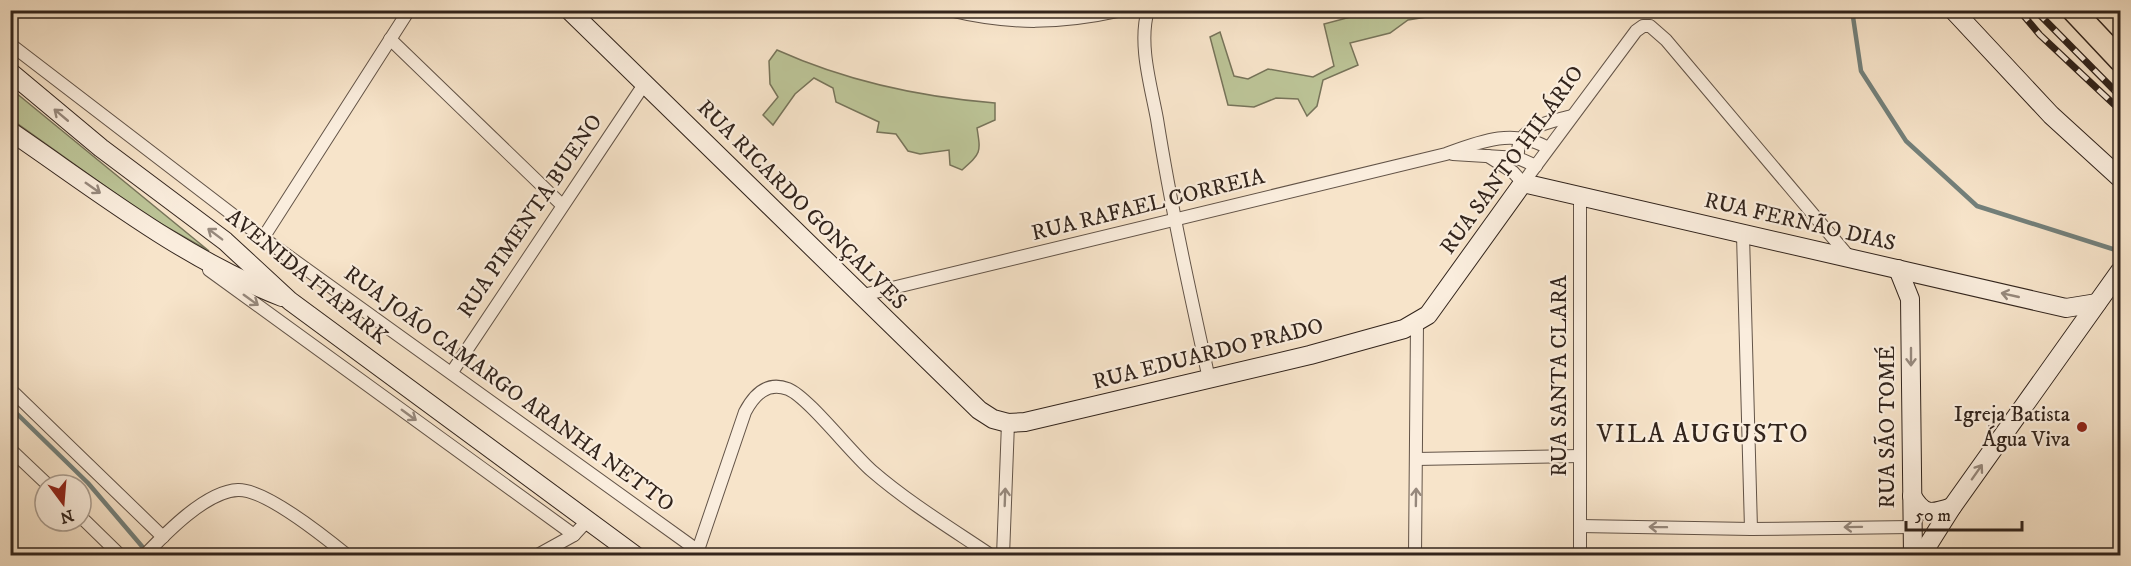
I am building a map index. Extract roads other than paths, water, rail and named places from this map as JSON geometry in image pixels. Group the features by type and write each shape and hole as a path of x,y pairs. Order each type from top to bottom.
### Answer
{"highway":[{"path":"2073,10 2121,60"},
{"path":"2091,10 2121,40"}],"street":[{"path":"263,238 409,10"},
{"name":"RUA RICARDO GONÇALVES","path":"568,10 979,411 993,419 1008,423"},
{"path":"949,10 980,18 1047,23 1123,10"},
{"path":"1148,10 1145,39 1174,221 1209,379"},
{"path":"1953,10 2051,115 2121,178"},
{"name":"RUA SANTO HILÁRIO","path":"1417,323 1428,315 1457,277 1548,148 1636,31 1646,26 1658,31 1850,258"},
{"path":"390,39 562,205"},
{"name":"RUA JOÃO CAMARGO ARANHA NETTO","path":"10,44 263,238 452,372 696,553"},
{"name":"AVENIDA ITAPARK","path":"10,72 101,148 225,241 290,300 636,555"},
{"name":"RUA PIMENTA BUENO","path":"452,372 645,83"},
{"path":"1518,158 1521,137 1538,126 1572,116"},
{"path":"10,131 169,241 574,535"},
{"name":"RUA RAFAEL CORREIA","path":"859,296 1446,154 1486,140 1521,137 1548,148"},
{"name":"RUA RAFAEL CORREIA","path":"1446,154 1518,158 1536,166"},
{"path":"1488,156 1513,172 1523,183"},
{"name":"RUA FERNÃO DIAS","path":"1523,183 2066,308 2097,303"},
{"name":"RUA SANTA CLARA","path":"1580,196 1580,555"},
{"path":"1743,235 1751,529"},
{"path":"169,241 246,282 290,300"},
{"name":"RUA SÃO TOMÉ","path":"1898,269 1911,299 1913,555"},
{"path":"1921,555 1952,507 2121,271"},
{"path":"1911,299 1930,276"},
{"path":"2066,308 2077,331"},
{"path":"1415,555 1417,323"},
{"name":"RUA EDUARDO PRADO","path":"1008,423 1042,419 1310,355 1417,323"},
{"path":"696,553 749,405 761,390 779,387 797,394 840,440 881,478 992,555"},
{"path":"10,388 159,541"},
{"path":"1003,555 1008,423"},
{"path":"10,449 35,473"},
{"path":"1416,459 1580,456"},
{"path":"145,555 184,518 218,496 235,490 245,490 279,506 348,555"},
{"path":"1912,496 1921,510 1928,512 1952,507"},
{"path":"536,555 574,535 587,521"},
{"path":"1580,526 1751,529 1911,527"},
{"path":"93,528 121,555"}],"waterway":[{"path":"1852,10 1861,71 1906,141 1977,206 2119,251"},
{"path":"10,407 88,483 146,551"}],"railway":[{"path":"2019,10 2040,35 2120,110"},
{"path":"2035,10 2120,96"}],"place":[{"name":"Igreja Batista Água Viva","path":"2082,427"}],"district":[{"name":"VILA AUGUSTO","path":"1703,434"}]}
